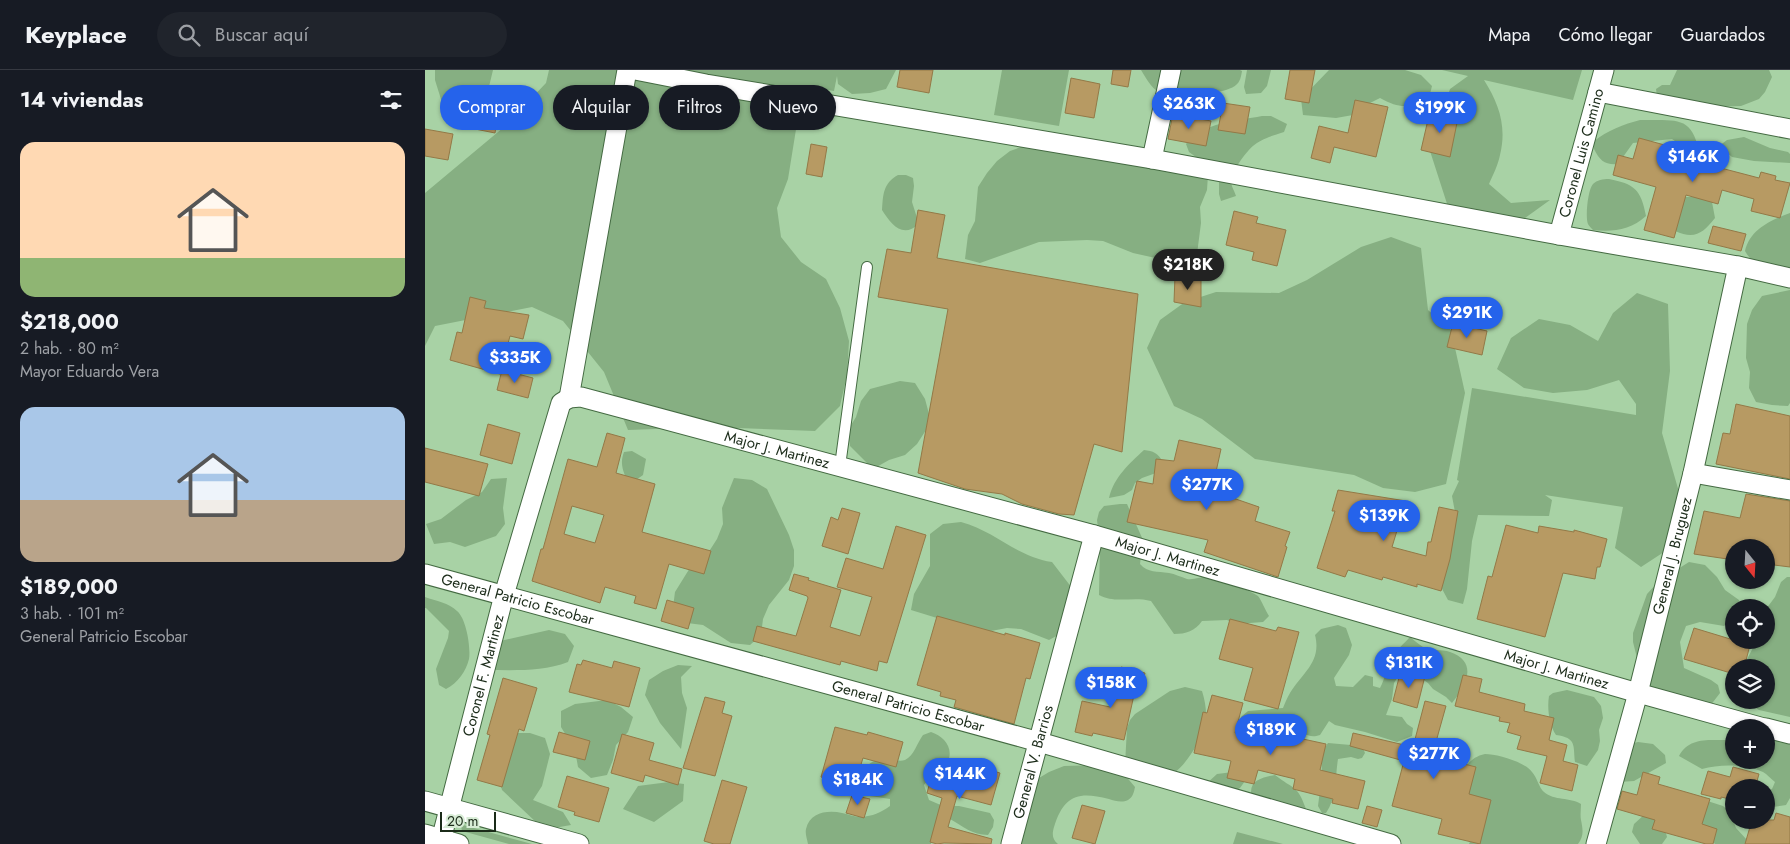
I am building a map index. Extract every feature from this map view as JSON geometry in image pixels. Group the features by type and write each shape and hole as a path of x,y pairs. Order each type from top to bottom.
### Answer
{"street":[{"path":"569,398 627,70"},
{"path":"635,70 707,77 1559,235 1738,266 1790,278"},
{"path":"1152,160 1171,70"},
{"name":"Coronel Luis Camino","path":"1559,235 1604,70"},
{"path":"1598,92 1790,129"},
{"name":"General J. Bruguez","path":"1596,844 1638,693 1693,473 1738,266"},
{"name":"Major J. Martinez","path":"569,398 581,397 1095,535 1732,719"},
{"name":"Coronel F. Martinez","path":"441,840 504,595 561,403 569,398"},
{"path":"1693,473 1790,490"},
{"name":"General V. Barrios","path":"1011,844 1095,535"},
{"name":"General Patricio Escobar","path":"425,574 1039,742 1391,844"},
{"name":"Major J. Martinez","path":"1775,730 1790,734"},
{"path":"425,801 579,844"}],"lane":[{"path":"839,466 867,267"}],"green space":[{"path":"435,70 493,70 489,85 440,85 440,96 435,80"},
{"path":"549,70 896,70 886,89 870,93 852,94 838,84 837,76 835,85 750,85 750,130 796,130 788,179 777,208 781,237 801,262 826,279 840,308 849,341 847,375 840,406 815,431 711,427 628,430 604,372 563,321 532,307 435,326 425,346 425,193 500,130 543,130 543,86 546,83"},
{"path":"1002,70 1069,70 1059,126 994,115"},
{"path":"1141,70 1242,71 1236,85 1223,91 1201,95 1170,96 1157,91"},
{"path":"1247,70 1271,70 1267,86 1261,93 1246,94 1244,87"},
{"path":"1329,70 1405,70 1421,75 1432,86 1428,102 1420,104 1403,106 1380,98 1366,105 1353,115 1336,118 1303,115 1301,99"},
{"path":"1442,70 1582,70 1573,100 1484,80 1494,98 1503,134 1499,159 1489,184 1511,203 1550,200 1511,228 1478,229 1450,213 1430,151 1450,89 1468,76"},
{"path":"1677,70 1769,70 1772,77 1765,92 1759,99 1741,106 1707,107 1657,96 1656,89 1662,85 1670,85"},
{"path":"1271,116 1287,124 1284,132 1256,143 1247,152 1237,166 1231,181 1236,196 1221,201 1219,178 1215,171 1189,152 1186,144 1193,137 1211,127 1231,121"},
{"path":"1640,120 1673,121 1688,127 1697,143 1700,157 1686,156 1685,148 1672,139 1633,143 1618,164 1606,163 1598,157 1594,149 1594,141 1616,128"},
{"path":"1744,137 1770,148 1788,152 1790,154 1790,163 1754,161 1732,157 1719,146 1727,140"},
{"path":"1041,140 1208,175 1207,190 1200,207 1201,223 1197,254 1187,265 1133,253 1103,241 1087,240 1039,242 980,263 965,259 968,235 975,221 978,187 997,161 1010,151"},
{"path":"898,175 906,175 913,178 912,202 919,224 907,230 902,230 893,225 882,210 887,186"},
{"path":"1609,179 1625,183 1635,189 1642,200 1646,216 1640,221 1621,229 1608,231 1593,230 1588,225 1587,220 1588,197 1591,187 1600,180"},
{"path":"1681,197 1698,197 1712,202 1715,218 1707,228 1698,234 1688,235 1675,231"},
{"path":"1790,213 1790,276 1771,270 1753,261 1745,251 1756,231 1769,222"},
{"path":"1391,237 1421,248 1428,310 1451,330 1465,393 1446,484 1415,492 1383,488 1354,475 1255,459 1202,419 1174,406 1147,348 1160,320 1185,302 1216,292 1279,293 1307,280 1361,247"},
{"path":"1790,290 1790,403 1788,406 1756,402 1749,388 1750,372 1746,358 1747,324 1752,310 1762,296"},
{"path":"1637,293 1668,304 1670,371 1662,433 1679,492 1667,550 1641,567 1615,548 1623,507 1545,495 1552,500 1549,516 1478,515 1472,541 1467,589 1463,604 1448,600 1441,587 1455,512 1452,496 1459,481 1457,480 1472,388 1636,415 1636,404 1619,380 1587,390 1553,393 1524,388 1497,369 1511,338 1539,319 1570,325 1598,341 1613,313"},
{"path":"900,381 915,383 925,399 929,414 926,430 917,444 905,455 889,460 873,469 850,446 848,430 856,417 861,401 870,389"},
{"path":"1144,450 1155,453 1163,462 1156,473 1142,478 1135,483 1132,490 1124,495 1109,498 1118,477"},
{"path":"632,451 646,459 643,475 629,485 622,461 624,452"},
{"path":"507,478 503,508 505,524 496,536 465,547 450,542 434,544 426,524 441,519 466,500 482,492 491,479"},
{"path":"734,478 752,480 767,489 794,550 794,566 789,580 769,605 763,619 761,635 750,645 731,643 703,625 687,623 672,615 675,592 693,563 708,553 717,539 723,524 722,508"},
{"path":"1127,504 1143,540 1140,564 1143,567 1171,573 1187,579 1210,578 1242,588 1258,596 1269,616 1263,622 1236,624 1227,620 1202,621 1190,631 1174,634 1151,601 1138,599 1118,600 1099,595 1100,545 1097,520 1099,512 1104,506"},
{"path":"961,522 984,531 1027,554 1052,562 1072,588 1062,633 1049,640 1021,629 976,630 911,610 914,594 930,566 930,534 943,524"},
{"path":"1689,562 1705,565 1717,577 1725,590 1738,599 1725,599 1724,626 1700,622 1686,626 1680,642 1684,668 1718,685 1720,693 1710,706 1654,694 1643,682 1633,642 1633,633 1647,594 1659,581"},
{"path":"1790,577 1790,717 1757,709 1775,709 1775,659 1747,659 1752,649 1775,649 1774,599 1781,582"},
{"path":"425,597 454,608 463,620 467,633 468,663 458,680 446,689 439,685 436,669 449,631 425,608"},
{"path":"1338,625 1346,628 1352,645 1349,655 1334,678 1336,686 1353,687 1365,675 1373,677 1373,686 1380,688 1391,658 1410,637 1423,647 1450,652 1459,656 1465,662 1467,675 1462,689 1452,703 1421,678 1406,673 1399,675 1394,683 1392,699 1386,715 1402,717 1413,728 1412,736 1397,742 1335,725 1329,721 1320,735 1316,736 1295,732 1263,735 1250,731 1241,717 1248,711 1283,708 1290,693 1310,667 1316,653 1315,635 1321,629"},
{"path":"549,630 565,634 574,646 568,662 538,669 485,670 500,641"},
{"path":"678,665 692,666 681,677 682,693 687,708 681,749 660,723 645,695 649,680 663,671"},
{"path":"1185,687 1202,691 1206,709 1205,724 1200,739 1186,761 1175,772 1125,765 1127,728 1130,720 1135,714 1170,691"},
{"path":"1567,690 1594,697 1601,706 1603,718 1599,730 1600,741 1598,750 1587,766 1575,762 1573,743 1568,738 1556,735 1550,721 1548,711 1549,696 1553,693"},
{"path":"607,700 621,707 633,717 628,732 616,745 607,775 591,778 578,767 575,750 561,727 561,711 575,704"},
{"path":"931,732 944,740 950,753 945,766 924,785 929,800 943,806 959,806 990,813 994,820 993,827 988,835 972,832 950,819 931,841 931,844 808,844 806,829 808,823 815,816 831,812 865,817 883,811 890,806 890,799 857,794 858,780 864,768 882,759 905,760 913,752 923,735"},
{"path":"515,733 530,733 545,738 550,754 542,786 533,800 563,812 571,825 554,828 538,824 502,790 498,775"},
{"path":"1775,737 1790,738 1790,798 1786,805 1775,807 1775,779 1772,779 1756,769 1775,769"},
{"path":"1703,740 1725,740 1725,766 1702,769 1679,756 1689,745"},
{"path":"1638,742 1653,744 1665,755 1666,763 1634,781 1619,782 1630,744"},
{"path":"1328,743 1362,746 1365,753 1362,758 1358,759 1351,757 1338,759 1335,787 1330,807 1326,813 1322,813 1318,806 1322,774 1321,754"},
{"path":"1485,754 1503,757 1523,765 1532,772 1542,790 1548,795 1581,804 1583,833 1578,844 1469,844 1476,828 1454,789 1469,763 1473,759"},
{"path":"1099,765 1124,774 1135,787 1130,799 1121,802 1089,796 1074,798 1062,808 1054,827 1053,836 1058,844 1002,844 1034,781 1064,766"},
{"path":"1233,772 1245,781 1240,788 1232,792 1205,785 1217,774"},
{"path":"1275,775 1294,788 1300,795 1306,809 1301,815 1253,801 1251,789 1255,782"},
{"path":"669,782 684,784 683,801 654,822 623,809 638,786"},
{"path":"1695,797 1723,806 1725,808 1725,829 1737,829 1747,840 1747,844 1715,844 1704,828"},
{"path":"1645,814 1661,814 1667,837 1662,844 1640,844 1632,832 1634,824"},
{"path":"461,826 532,844 509,844 462,831"},
{"path":"1237,832 1283,844 1233,844"}],"building":[{"path":"900,70 933,70 929,93 897,87"},
{"path":"1113,70 1131,70 1128,87 1111,84"},
{"path":"1290,70 1315,70 1309,103 1285,99"},
{"path":"1071,78 1100,84 1094,118 1065,113"},
{"path":"1355,100 1388,107 1376,157 1334,147 1330,163 1311,158 1319,126 1348,133"},
{"path":"1223,103 1250,107 1245,134 1218,130"},
{"path":"1430,111 1458,118 1450,157 1421,150"},
{"path":"1173,114 1211,121 1206,146 1168,139"},
{"path":"425,129 453,134 448,160 425,156"},
{"path":"480,130 495,130 495,133"},
{"path":"1639,138 1701,155 1703,148 1720,153 1717,167 1759,178 1761,172 1776,176 1775,180 1790,183 1780,218 1751,211 1754,199 1722,190 1718,204 1686,195 1674,238 1644,230 1656,187 1613,175 1618,155 1633,159"},
{"path":"811,144 827,147 822,177 806,174"},
{"path":"918,210 945,215 937,258 1138,294 1122,452 1094,444 1074,515 1059,514 1022,504 1002,494 965,489 918,473 948,309 878,297 887,249 911,253"},
{"path":"1234,211 1258,217 1256,223 1286,230 1277,266 1252,260 1254,252 1226,245"},
{"path":"1713,226 1746,234 1741,251 1708,243"},
{"path":"1175,276 1201,280 1201,307 1174,302"},
{"path":"470,297 486,301 484,308 529,315 523,339 510,336 500,374 450,360 457,332 462,333"},
{"path":"1453,323 1487,331 1482,355 1447,347"},
{"path":"502,370 533,378 528,398 497,390"},
{"path":"1736,404 1790,416 1790,479 1716,464 1723,433 1730,434"},
{"path":"488,424 520,433 512,464 480,455"},
{"path":"607,433 625,438 616,473 655,484 642,532 711,551 704,574 669,564 656,609 634,603 636,596 605,587 600,603 532,581 568,459 597,467","holes":["572,506 604,515 595,543 564,534"]},
{"path":"1179,440 1221,449 1212,490 1231,495 1230,497 1259,507 1255,521 1290,532 1278,577 1204,552 1208,540 1127,522 1137,481 1153,484 1156,459 1174,461"},
{"path":"425,448 488,464 479,496 425,482"},
{"path":"1338,490 1406,501 1392,547 1426,556 1428,542 1431,542 1439,507 1458,511 1450,559 1441,591 1417,584 1417,587 1383,577 1382,580 1348,570 1345,577 1317,568 1335,511 1332,511"},
{"path":"1746,494 1790,501 1790,567 1775,565 1775,539 1725,539 1725,559 1694,554 1704,511 1740,518"},
{"path":"842,508 860,513 848,554 822,546 831,517 838,520"},
{"path":"1506,525 1538,533 1539,526 1574,532 1574,530 1607,539 1600,567 1597,567 1595,579 1563,573 1545,637 1477,619 1488,576 1492,577"},
{"path":"896,526 926,535 887,663 879,661 877,671 841,661 840,665 753,641 757,626 796,636 808,598 789,590 794,574 841,590 830,627 860,636 872,597 837,587 846,558 883,569"},
{"path":"667,600 694,608 688,629 661,621"},
{"path":"937,616 1040,643 1030,679 1026,678 1014,724 954,707 956,700 940,696 941,692 917,685"},
{"path":"1230,619 1276,631 1278,627 1299,632 1278,709 1244,700 1253,668 1219,659"},
{"path":"1694,628 1725,637 1725,649 1749,649 1746,659 1725,659 1725,671 1684,659"},
{"path":"583,660 612,668 614,661 640,668 629,707 569,692 577,664 581,665"},
{"path":"1121,667 1145,673 1141,688 1136,686 1124,740 1093,733 1092,736 1075,732 1082,701 1110,707"},
{"path":"1401,670 1425,676 1417,708 1393,701"},
{"path":"1463,675 1482,679 1479,692 1525,704 1524,711 1554,718 1549,740 1567,745 1563,761 1578,765 1572,791 1540,783 1547,756 1517,749 1521,736 1507,732 1510,723 1499,721 1500,717 1455,706"},
{"path":"503,678 537,688 524,731 519,729 502,787 477,780 490,735 487,734"},
{"path":"1212,695 1243,703 1235,733 1278,743 1280,734 1326,744 1320,770 1365,781 1358,809 1332,803 1333,799 1293,789 1295,779 1258,770 1254,784 1227,778 1231,761 1194,753 1203,712 1207,713"},
{"path":"705,697 725,702 722,713 732,716 715,776 683,768"},
{"path":"1425,701 1446,706 1432,756 1476,767 1469,794 1491,800 1480,844 1438,834 1442,819 1392,806 1404,761 1350,746 1353,733 1413,747"},
{"path":"835,727 867,735 868,732 903,742 896,767 863,758 854,787 821,777"},
{"path":"559,732 590,741 585,760 553,752"},
{"path":"622,734 654,743 649,760 682,769 678,785 645,775 643,782 611,773"},
{"path":"935,764 965,773 966,771 974,773 976,766 1000,773 991,805 957,796 948,827 992,839 991,844 937,844 930,842 942,798 927,793"},
{"path":"1732,769 1759,774 1758,779 1725,779 1725,798 1721,797 1721,799 1701,794 1708,771 1730,777"},
{"path":"1643,772 1660,777 1658,784 1710,799 1702,824 1717,829 1713,844 1706,844 1652,829 1655,820 1617,809 1622,791 1637,795"},
{"path":"567,776 609,788 599,822 574,815 575,812 558,807"},
{"path":"722,780 747,787 730,844 714,844 704,841"},
{"path":"852,795 870,799 864,818 846,813"},
{"path":"1082,805 1105,811 1095,844 1072,838"},
{"path":"1367,806 1382,810 1377,827 1362,823"},
{"path":"1776,813 1790,817 1790,844 1745,844 1749,829 1775,829"}]}
